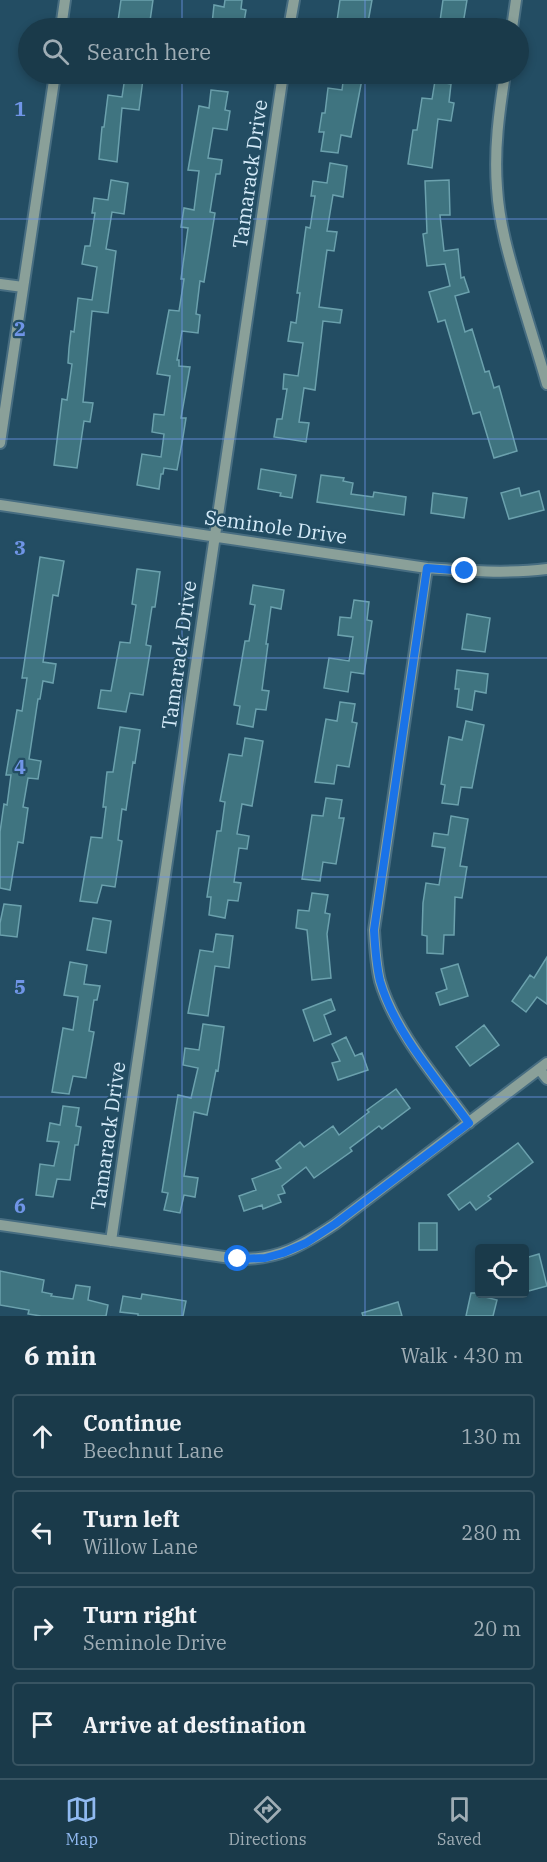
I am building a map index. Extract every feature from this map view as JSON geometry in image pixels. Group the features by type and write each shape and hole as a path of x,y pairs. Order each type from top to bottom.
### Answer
{"street":[{"path":"63,18 66,0"},
{"path":"291,18 294,0"},
{"path":"513,18 516,0"},
{"path":"0,442 54,84"},
{"name":"Tamarack Drive","path":"111,1241 282,84"},
{"path":"504,84 496,156 500,212 508,255 547,384"},
{"path":"0,284 23,288"},
{"name":"Seminole Drive","path":"0,505 427,568 510,572 547,569"},
{"path":"427,568 374,930 376,961 388,1003 402,1031 469,1123"},
{"path":"0,1225 238,1259 265,1258 306,1243 335,1224 543,1066 547,1079"}],"building":[{"path":"121,0 153,0 150,18 118,18"},
{"path":"225,0 242,0 241,9 246,10 245,18 213,18 214,5 224,7"},
{"path":"340,0 372,0 369,18 337,18"},
{"path":"443,0 467,0 464,18 440,18"},
{"path":"124,84 142,84 139,110 122,108 117,162 99,159 108,95 122,97"},
{"path":"343,84 361,84 351,137 341,135 338,153 321,151 324,132 319,132 322,113 325,113 328,88 342,90"},
{"path":"434,84 451,84 449,102 454,103 451,121 438,119 432,168 408,164 413,130 417,130 422,98 432,99"},
{"path":"211,90 228,92 225,110 230,111 227,130 213,128 208,158 222,160 220,174 216,174 210,212 215,213 204,282 200,281 196,314 200,315 198,333 182,331 177,360 179,360 179,366 190,367 181,418 186,418 177,470 164,468 159,489 137,485 142,454 161,457 164,434 152,432 154,414 164,415 170,376 157,374 169,310 179,311 188,228 181,227 184,208 194,210 199,171 188,170 199,106 209,108"},
{"path":"330,163 347,166 343,197 333,195 327,231 337,232 334,251 327,250 319,307 342,310 340,323 323,321 315,390 304,388 299,422 309,423 306,442 274,437 277,419 282,419 287,389 283,389 284,374 298,376 303,343 288,341 291,322 296,323 300,293 297,293 306,227 310,228 315,196 311,196 313,181 327,183"},
{"path":"111,180 128,183 124,214 112,212 106,249 116,251 108,313 92,311 83,402 93,403 90,422 84,421 77,468 54,465 62,399 67,400 72,364 68,363 69,348 71,331 74,332 78,298 92,300 97,267 82,264 85,246 90,246 95,213 92,213 94,198 108,200"},
{"path":"449,180 450,215 440,215 444,251 458,249 461,278 464,277 469,292 455,296 465,332 472,329 485,372 489,371 494,388 499,386 517,451 494,458 480,412 473,414 445,320 438,322 429,292 450,286 445,264 427,266 423,234 427,233 425,181"},
{"path":"261,469 296,475 292,498 280,496 281,493 258,489"},
{"path":"321,475 344,478 343,481 353,483 351,494 373,497 374,492 406,497 404,515 317,502"},
{"path":"519,488 521,496 539,491 544,510 509,519 501,493"},
{"path":"433,493 467,498 464,518 431,513"},
{"path":"40,557 64,561 58,596 53,595 43,662 56,664 53,683 43,681 40,699 38,699 29,759 41,761 38,779 28,778 23,807 28,808 23,843 18,842 10,890 0,888 0,832 4,804 7,805 11,775 6,775 17,710 22,711 27,678 22,678"},
{"path":"137,569 160,572 146,645 151,646 143,695 130,693 126,712 98,708 101,690 111,691 120,642 130,643 136,605 132,604"},
{"path":"253,585 284,590 281,609 271,607 262,690 269,691 266,710 256,709 253,727 237,724 240,706 234,705 245,641 249,641 255,605 250,604"},
{"path":"354,600 369,602 367,620 372,621 364,674 351,672 348,692 324,688 329,658 349,661 353,637 338,635 340,617 351,618"},
{"path":"467,614 490,618 485,652 462,649"},
{"path":"457,670 488,674 486,693 475,691 472,710 457,707 459,689 455,689"},
{"path":"340,702 355,704 352,722 357,723 349,767 337,765 334,784 315,782 326,719 337,721"},
{"path":"466,721 484,725 472,788 461,787 458,805 442,803 445,785 441,784 449,737 462,740"},
{"path":"120,727 140,730 126,810 122,809 118,840 122,841 115,887 102,885 97,903 80,901 91,837 102,838 107,772 113,772"},
{"path":"245,738 263,741 252,806 242,804 237,834 249,836 247,849 239,848 234,882 241,883 238,901 228,900 225,918 209,915 211,897 207,897 217,831 221,831 225,802 220,801 229,754 242,756"},
{"path":"326,798 342,800 339,818 344,818 336,864 323,862 320,881 302,879 312,815 323,816"},
{"path":"451,816 468,819 460,866 467,867 462,898 455,897 454,935 444,935 443,954 427,953 427,936 422,935 426,883 439,885 445,848 432,846 434,833 448,835"},
{"path":"312,893 328,895 325,913 330,914 327,934 331,978 312,980 307,930 296,928 298,910 309,911"},
{"path":"4,904 21,906 17,937 0,935"},
{"path":"93,918 111,921 106,953 87,950"},
{"path":"216,934 233,936 229,968 215,966 208,1016 188,1013 200,950 213,952"},
{"path":"547,957 547,1004 537,997 526,1012 512,1001 530,975 534,978"},
{"path":"70,962 87,965 84,984 100,986 97,1000 94,1000 89,1031 94,1032 86,1078 73,1076 69,1094 52,1092 63,1028 73,1030 78,997 64,995"},
{"path":"458,964 468,996 440,1005 436,993 447,989 441,969"},
{"path":"331,999 335,1010 324,1015 331,1034 314,1041 303,1010"},
{"path":"203,1024 224,1027 218,1071 216,1070 207,1115 194,1112 184,1176 198,1178 195,1197 184,1195 180,1213 164,1210 168,1193 162,1192 178,1095 191,1098 198,1068 183,1065 185,1048 199,1050"},
{"path":"484,1025 499,1045 470,1066 456,1047"},
{"path":"346,1037 355,1056 362,1053 368,1070 338,1080 332,1063 340,1061 332,1044"},
{"path":"396,1089 410,1108 382,1129 379,1126 350,1148 352,1151 314,1178 306,1167 282,1186 285,1193 278,1195 281,1202 263,1209 262,1205 244,1211 239,1196 256,1190 252,1179 281,1168 276,1161 300,1142 304,1147 333,1126 339,1135 369,1112 367,1110"},
{"path":"63,1106 79,1108 76,1126 81,1127 78,1145 75,1145 70,1180 57,1179 53,1197 36,1195 40,1164 54,1166 59,1142 47,1141 50,1123 60,1125"},
{"path":"518,1143 533,1162 488,1196 491,1199 476,1210 470,1202 459,1210 448,1195"},
{"path":"419,1223 437,1223 437,1250 419,1250"},
{"path":"539,1254 547,1286 529,1291 529,1257"},
{"path":"0,1271 44,1280 42,1292 52,1294 51,1296 73,1299 76,1285 90,1287 88,1300 108,1305 106,1316 41,1316 28,1314 29,1310 0,1305"},
{"path":"471,1293 475,1293 475,1298 497,1300 493,1316 466,1316"},
{"path":"142,1294 186,1301 183,1316 138,1316 138,1314 120,1312 123,1296 141,1299"},
{"path":"398,1302 402,1316 363,1316 362,1313"}],"route":[{"path":"238,1259 265,1258 306,1243 335,1224 469,1123 402,1031 388,1003 376,961 374,930 427,568 465,571"}]}
